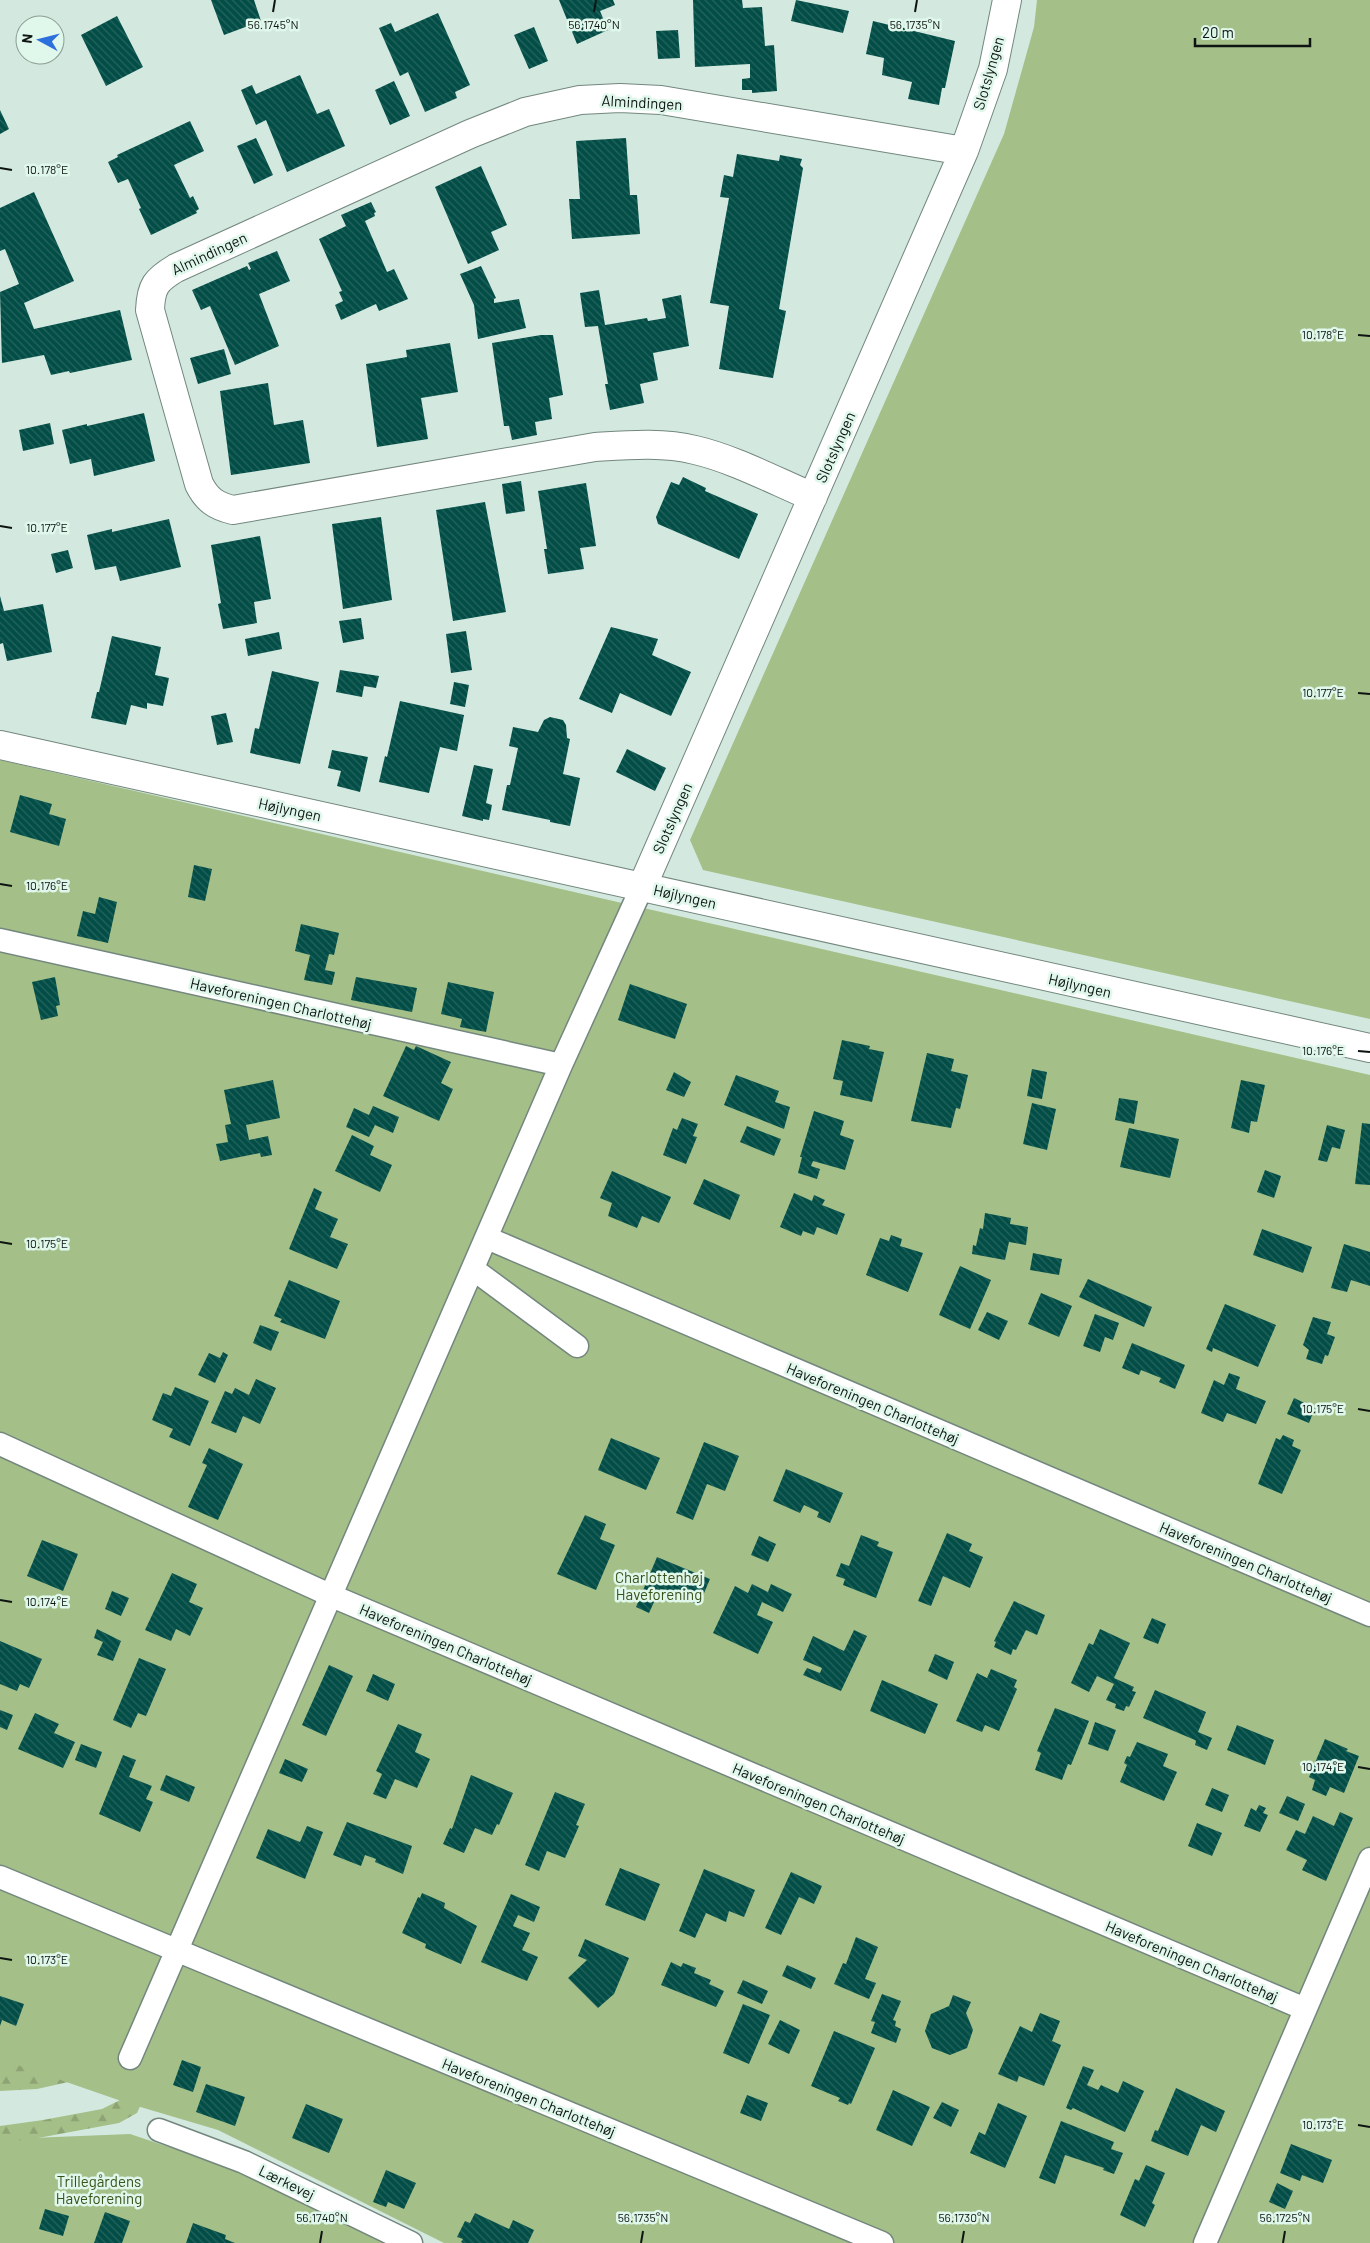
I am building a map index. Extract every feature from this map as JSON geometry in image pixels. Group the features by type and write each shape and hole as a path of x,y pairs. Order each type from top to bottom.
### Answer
{"street":[{"name":"Slotslyngen","path":"642,887 964,151 993,69 1007,0"},
{"name":"Almindingen","path":"813,497 695,450 661,445 628,445 595,447 233,510 223,507 205,496 199,484 150,310 150,296 155,283 176,268 461,138 526,112 580,100 620,98 661,100 964,151"},
{"name":"Højlyngen","path":"0,745 1370,1048"}],"lane":[{"path":"130,2058 561,1065 642,887"},
{"name":"Haveforeningen Charlottehøj","path":"0,940 561,1065"},
{"name":"Haveforeningen Charlottehøj","path":"487,1238 1370,1615"},
{"path":"473,1269 577,1346"},
{"name":"Haveforeningen Charlottehøj","path":"0,1444 332,1596 1305,2009"},
{"path":"1205,2243 1370,1860"},
{"name":"Haveforeningen Charlottehøj","path":"0,1877 882,2243"},
{"name":"Lærkevej","path":"159,2130 244,2162 411,2243"}],"green space":[{"path":"1037,0 1370,0 1370,1019 703,870 690,840 1004,134 1034,27"},
{"name":"Charlottenhøj Haveforening","path":"0,760 1370,1075 1370,2243 444,2243 218,2130 127,2103 0,2059"},
{"path":"201,1974 137,2113 119,2123 0,2145 0,2126 102,2109 126,2097"},
{"path":"0,2046 82,2079 37,2089 0,2091"},
{"name":"Trillegårdens Haveforening","path":"130,2134 253,2175 394,2243 0,2243 0,2144 31,2138"}],"building":[{"path":"211,0 254,0 261,21 224,35"},
{"path":"559,0 613,0 615,5 600,11 608,30 577,44"},
{"path":"693,0 742,0 743,8 762,7 765,46 774,45 777,91 752,93 752,90 742,90 742,79 750,78 750,64 695,67"},
{"path":"796,0 849,11 843,33 791,21"},
{"path":"438,13 470,85 455,92 457,98 425,112 408,72 400,76 379,28 391,23 395,32"},
{"path":"117,16 143,67 106,86 81,35"},
{"path":"873,21 955,41 945,88 942,88 939,105 908,99 912,82 882,75 884,58 866,54"},
{"path":"534,27 548,61 529,69 514,35"},
{"path":"678,30 680,58 658,59 656,31"},
{"path":"300,75 317,114 329,109 345,146 287,172 266,120 256,125 241,90 252,85 256,94"},
{"path":"394,81 410,116 390,125 375,90"},
{"path":"0,110 9,129 0,134"},
{"path":"190,121 204,151 174,165 190,198 193,196 199,209 196,211 197,213 151,235 128,179 118,183 108,162 118,157 117,155"},
{"path":"256,138 273,175 254,184 237,146"},
{"path":"626,138 630,195 637,195 640,234 572,239 569,199 580,199 576,141"},
{"path":"737,154 779,161 780,155 802,159 800,165 803,168 779,309 786,311 773,378 719,369 729,306 710,303 729,198 720,197 724,175 733,177"},
{"path":"481,166 507,225 491,232 499,250 468,264 435,187"},
{"path":"34,192 74,281 24,303 34,329 120,310 132,360 51,375 44,355 2,363 0,292 19,284 5,249 0,251 0,208"},
{"path":"371,202 376,212 374,213 375,216 365,221 387,272 394,269 408,299 379,311 376,304 341,320 335,305 343,301 339,292 342,291 319,239 346,226 341,215"},
{"path":"277,251 290,281 259,294 279,346 235,365 210,306 201,310 192,290 247,266 249,270 251,269 248,263"},
{"path":"481,266 496,298 494,303 519,299 526,328 478,339 474,305 460,274"},
{"path":"599,290 605,325 647,318 648,321 666,318 662,299 681,295 689,346 653,353 658,380 640,384 644,403 610,410 605,384 608,384 598,326 585,327 580,293"},
{"path":"541,335 553,335 563,395 549,398 552,419 535,422 537,435 512,440 509,426 504,426 492,343"},
{"path":"450,343 458,392 421,398 428,439 377,447 366,364 407,357 406,350"},
{"path":"224,349 231,374 198,384 190,358"},
{"path":"268,383 274,425 303,420 310,463 231,475 220,391"},
{"path":"144,413 155,461 94,476 91,459 70,464 62,430"},
{"path":"50,423 54,444 23,451 19,430"},
{"path":"683,477 706,488 705,491 758,514 739,559 658,524 656,517 671,482 679,485"},
{"path":"521,481 525,511 506,514 502,484"},
{"path":"586,483 596,546 580,548 584,569 548,574 544,549 547,549 538,491"},
{"path":"485,502 506,612 453,621 436,510"},
{"path":"381,517 392,600 343,609 332,524"},
{"path":"169,519 181,567 120,581 116,566 95,570 87,535 112,529 112,532"},
{"path":"260,536 271,599 254,602 257,623 223,629 218,604 221,603 211,545"},
{"path":"68,550 73,568 56,573 51,554"},
{"path":"0,596 4,611 43,604 52,652 7,661 3,643 0,644"},
{"path":"361,618 364,639 343,643 339,621"},
{"path":"611,627 658,639 652,655 691,672 671,716 620,693 612,713 579,699"},
{"path":"466,631 472,670 451,673 446,634"},
{"path":"279,632 282,649 248,656 245,639"},
{"path":"112,636 161,647 155,675 169,678 163,706 147,703 147,709 131,705 126,725 91,718"},
{"path":"340,670 379,676 376,688 364,686 362,697 336,692"},
{"path":"272,671 319,682 300,764 250,753 255,728 259,729"},
{"path":"454,682 469,685 465,707 450,704"},
{"path":"400,701 464,715 457,751 440,747 429,793 379,782"},
{"path":"226,713 233,742 217,745 211,716"},
{"path":"550,717 563,720 566,725 567,738 570,739 563,774 580,778 570,826 502,810 518,748 509,746 513,727 538,732 544,720"},
{"path":"627,749 666,768 655,791 616,772"},
{"path":"332,750 368,757 360,792 337,786 341,771 328,768"},
{"path":"474,765 493,769 486,803 492,805 489,820 483,819 483,821 462,816"},
{"path":"20,795 52,804 49,814 66,819 59,846 10,832"},
{"path":"194,865 212,869 205,901 188,897"},
{"path":"99,897 117,902 108,943 77,936 83,911 95,914"},
{"path":"301,924 339,933 334,955 329,954 325,970 335,972 332,985 304,980 310,955 295,951"},
{"path":"55,977 60,1005 56,1006 58,1016 41,1020 32,982"},
{"path":"356,977 417,988 412,1012 351,1000"},
{"path":"448,982 494,992 486,1032 460,1027 462,1019 441,1014"},
{"path":"630,984 687,1004 675,1039 618,1020"},
{"path":"842,1040 870,1046 869,1049 884,1052 872,1102 840,1095 843,1081 833,1079"},
{"path":"406,1046 414,1050 416,1046 451,1062 441,1083 453,1089 439,1121 383,1096"},
{"path":"927,1053 954,1059 951,1071 968,1075 960,1109 956,1108 951,1128 911,1121"},
{"path":"1032,1069 1047,1072 1042,1099 1027,1096"},
{"path":"674,1072 691,1082 684,1097 666,1090"},
{"path":"736,1075 779,1091 775,1102 790,1107 784,1129 724,1105"},
{"path":"273,1080 280,1118 246,1125 249,1140 268,1136 272,1155 261,1157 260,1153 220,1161 216,1144 228,1142 225,1125 231,1124 224,1090"},
{"path":"1241,1080 1265,1085 1257,1122 1251,1121 1249,1133 1231,1128"},
{"path":"1119,1098 1138,1101 1134,1124 1115,1120"},
{"path":"1032,1103 1056,1109 1047,1150 1023,1144"},
{"path":"373,1106 399,1117 393,1133 375,1125 369,1137 346,1127 354,1108 369,1115"},
{"path":"814,1111 844,1121 840,1135 854,1140 845,1170 813,1161 811,1166 820,1169 817,1179 798,1173 802,1157 800,1157"},
{"path":"682,1118 698,1124 693,1136 697,1137 686,1164 663,1155 673,1128 677,1130"},
{"path":"1362,1123 1370,1124 1370,1185 1355,1184"},
{"path":"1327,1125 1345,1130 1340,1149 1332,1147 1327,1162 1318,1160"},
{"path":"747,1126 781,1139 774,1156 740,1142"},
{"path":"1129,1128 1179,1139 1170,1178 1120,1167"},
{"path":"352,1135 374,1146 370,1155 392,1165 380,1192 335,1171"},
{"path":"1265,1170 1281,1176 1274,1198 1257,1192"},
{"path":"612,1171 671,1197 659,1223 642,1216 637,1228 608,1216 612,1203 600,1198"},
{"path":"704,1179 740,1195 730,1220 693,1204"},
{"path":"314,1188 322,1192 315,1209 338,1219 330,1237 348,1244 337,1269 289,1249"},
{"path":"794,1193 812,1201 814,1195 825,1200 822,1205 845,1214 837,1235 817,1227 814,1235 803,1231 801,1236 780,1227"},
{"path":"985,1213 1011,1218 1010,1224 1028,1227 1026,1245 1009,1242 1005,1260 972,1254 973,1245 976,1246 980,1228 983,1229"},
{"path":"1262,1229 1312,1247 1303,1273 1253,1255"},
{"path":"891,1235 902,1239 900,1246 923,1253 908,1292 866,1275 880,1238 889,1241"},
{"path":"1344,1244 1370,1252 1370,1286 1351,1280 1347,1292 1331,1288"},
{"path":"1033,1253 1062,1259 1059,1275 1030,1270"},
{"path":"960,1266 991,1280 970,1329 939,1315"},
{"path":"1088,1279 1152,1307 1144,1327 1079,1297"},
{"path":"289,1280 340,1301 325,1339 280,1322 282,1319 274,1316"},
{"path":"1041,1293 1072,1306 1059,1337 1028,1324"},
{"path":"1225,1304 1276,1325 1258,1367 1213,1348 1212,1352 1206,1349"},
{"path":"987,1312 1008,1321 999,1340 978,1330"},
{"path":"1095,1314 1119,1323 1113,1340 1105,1337 1100,1352 1083,1346"},
{"path":"1313,1317 1331,1322 1327,1334 1335,1337 1328,1356 1325,1355 1322,1364 1306,1359 1309,1350 1303,1345"},
{"path":"260,1325 279,1332 271,1351 253,1343"},
{"path":"1132,1343 1185,1365 1175,1389 1159,1382 1161,1378 1141,1370 1139,1375 1122,1368"},
{"path":"223,1352 228,1355 215,1383 198,1375 209,1353 220,1358"},
{"path":"1229,1373 1240,1377 1236,1389 1266,1401 1256,1424 1227,1413 1223,1422 1201,1413 1214,1380 1224,1385"},
{"path":"256,1379 276,1388 260,1424 243,1416 236,1433 211,1423 225,1391 232,1394 235,1388 249,1395"},
{"path":"175,1387 209,1401 190,1446 169,1437 173,1429 152,1420 163,1393 171,1396"},
{"path":"1294,1398 1315,1408 1309,1423 1287,1414"},
{"path":"1283,1435 1294,1440 1292,1446 1301,1450 1282,1494 1258,1484 1276,1438 1280,1440"},
{"path":"611,1438 660,1458 646,1490 598,1470"},
{"path":"704,1442 739,1456 725,1491 707,1484 693,1520 676,1513"},
{"path":"209,1448 243,1464 218,1520 188,1507 207,1465 202,1463"},
{"path":"786,1469 843,1493 830,1523 817,1517 819,1512 804,1505 800,1513 773,1501"},
{"path":"585,1515 606,1524 600,1539 615,1545 596,1590 557,1574"},
{"path":"947,1533 972,1544 969,1551 983,1557 970,1588 943,1576 931,1606 918,1601"},
{"path":"861,1535 879,1542 877,1546 893,1552 876,1598 843,1585 845,1579 836,1576 841,1563 849,1566"},
{"path":"759,1536 776,1544 768,1562 751,1555"},
{"path":"42,1540 78,1554 63,1591 27,1576"},
{"path":"657,1557 710,1579 699,1605 660,1589 649,1613 636,1607"},
{"path":"172,1573 197,1584 189,1602 203,1608 190,1636 176,1629 171,1641 145,1630"},
{"path":"752,1584 768,1592 771,1584 792,1594 783,1612 762,1602 757,1615 773,1622 758,1654 713,1633 735,1586 748,1593"},
{"path":"112,1591 129,1598 121,1616 105,1609"},
{"path":"1014,1601 1045,1615 1037,1635 1026,1630 1016,1650 1013,1649 1011,1655 994,1647 996,1642 994,1641"},
{"path":"1152,1618 1166,1624 1158,1644 1143,1638"},
{"path":"97,1629 121,1641 113,1661 97,1655 103,1642 94,1638"},
{"path":"1100,1629 1130,1643 1114,1678 1134,1687 1132,1691 1136,1692 1129,1707 1126,1706 1124,1711 1115,1708 1116,1704 1106,1700 1114,1684 1097,1676 1089,1692 1071,1683 1089,1643 1093,1645"},
{"path":"854,1630 867,1636 841,1691 803,1675 807,1668 820,1673 822,1668 803,1660 813,1636 844,1651"},
{"path":"0,1641 42,1659 29,1688 20,1684 17,1691 0,1684"},
{"path":"935,1654 954,1662 947,1680 928,1671"},
{"path":"139,1658 166,1669 146,1716 138,1713 131,1728 113,1720"},
{"path":"329,1665 353,1676 326,1736 302,1725"},
{"path":"991,1669 1017,1680 1014,1687 1017,1689 999,1731 985,1725 982,1732 956,1721 977,1673 987,1678"},
{"path":"373,1674 395,1684 388,1701 366,1691"},
{"path":"882,1680 938,1704 925,1734 870,1711"},
{"path":"1155,1690 1206,1712 1198,1732 1212,1738 1207,1750 1195,1745 1195,1740 1143,1718"},
{"path":"1055,1708 1089,1721 1071,1765 1068,1764 1062,1780 1035,1770 1041,1753 1037,1751"},
{"path":"0,1710 13,1715 7,1730 0,1727"},
{"path":"35,1713 59,1724 54,1733 75,1742 63,1768 18,1749"},
{"path":"1095,1722 1116,1730 1108,1751 1088,1744"},
{"path":"398,1724 422,1734 415,1752 430,1759 417,1788 395,1779 386,1799 373,1794 382,1774 376,1771"},
{"path":"1237,1725 1274,1740 1265,1765 1227,1750"},
{"path":"1325,1739 1359,1756 1344,1793 1330,1787 1326,1796 1312,1790 1315,1780 1309,1777"},
{"path":"1137,1742 1168,1754 1163,1766 1177,1772 1164,1801 1120,1782 1127,1765 1124,1763 1127,1756 1130,1757"},
{"path":"81,1744 102,1752 96,1768 75,1760"},
{"path":"123,1755 136,1760 129,1777 152,1786 146,1799 153,1802 140,1832 99,1814"},
{"path":"285,1759 308,1769 302,1782 279,1773"},
{"path":"166,1775 195,1787 189,1802 160,1790"},
{"path":"471,1775 513,1793 499,1825 497,1824 492,1835 475,1828 464,1853 443,1844 450,1828 452,1829"},
{"path":"1212,1788 1229,1795 1222,1812 1205,1805"},
{"path":"555,1792 585,1804 576,1825 579,1826 565,1858 547,1851 539,1871 525,1865"},
{"path":"1287,1796 1305,1804 1298,1821 1279,1813"},
{"path":"1259,1805 1266,1808 1263,1813 1268,1815 1260,1832 1244,1826 1251,1808 1256,1811"},
{"path":"1340,1812 1353,1818 1326,1881 1302,1870 1307,1860 1286,1850 1296,1830 1305,1834 1313,1816 1334,1826"},
{"path":"347,1822 412,1846 403,1874 375,1862 376,1859 365,1855 361,1866 333,1855"},
{"path":"1197,1823 1222,1833 1212,1856 1188,1846"},
{"path":"307,1826 323,1832 305,1879 256,1858 268,1829 300,1842"},
{"path":"620,1868 660,1884 645,1921 605,1905"},
{"path":"704,1869 755,1890 744,1917 729,1911 726,1922 706,1913 695,1938 679,1931"},
{"path":"791,1872 822,1886 814,1904 799,1897 781,1935 765,1928"},
{"path":"422,1893 445,1903 444,1908 477,1926 461,1964 425,1948 426,1944 402,1933 418,1897 420,1898"},
{"path":"511,1894 540,1907 534,1922 518,1915 513,1926 530,1933 522,1950 538,1957 527,1981 481,1962"},
{"path":"856,1937 878,1947 865,1979 876,1983 869,1999 834,1984 843,1963 846,1964"},
{"path":"585,1939 629,1958 614,1994 598,2008 568,1978 587,1960 578,1956"},
{"path":"671,1962 681,1967 683,1963 696,1968 694,1973 711,1980 709,1984 724,1991 716,2007 661,1985"},
{"path":"787,1965 816,1978 811,1989 782,1976"},
{"path":"743,1980 768,1991 762,2004 737,1993"},
{"path":"882,1994 901,2001 893,2020 896,2021 895,2026 901,2029 896,2043 871,2033 875,2022 871,2021"},
{"path":"953,1995 971,2002 966,2013 973,2030 967,2048 950,2055 932,2048 925,2031 931,2014 949,2006"},
{"path":"0,1996 24,2004 16,2026 2,2020 0,2026"},
{"path":"743,2004 770,2015 749,2064 723,2053"},
{"path":"1040,2013 1060,2021 1052,2041 1061,2045 1044,2086 1019,2076 1017,2082 998,2074 1020,2026 1032,2032"},
{"path":"780,2020 800,2030 789,2054 768,2044"},
{"path":"834,2031 875,2048 851,2104 849,2103 848,2105 838,2101 840,2098 811,2086"},
{"path":"182,2060 201,2067 193,2092 173,2085"},
{"path":"1083,2066 1094,2070 1087,2085 1098,2090 1101,2085 1118,2093 1123,2081 1144,2091 1125,2132 1073,2108 1071,2110 1066,2108"},
{"path":"206,2084 245,2097 235,2126 196,2112"},
{"path":"1176,2088 1225,2111 1216,2132 1201,2125 1188,2156 1151,2141 1155,2130 1158,2131"},
{"path":"893,2090 930,2107 912,2146 876,2130"},
{"path":"747,2095 768,2103 761,2121 740,2113"},
{"path":"942,2102 959,2110 951,2127 933,2118"},
{"path":"998,2103 1027,2116 1005,2168 970,2153 979,2132 985,2135"},
{"path":"306,2104 343,2119 329,2153 292,2138"},
{"path":"1061,2121 1114,2142 1111,2149 1123,2153 1114,2174 1103,2170 1104,2168 1065,2155 1055,2184 1039,2178"},
{"path":"1291,2144 1332,2160 1323,2183 1302,2175 1300,2181 1280,2173"},
{"path":"1146,2165 1165,2173 1152,2203 1155,2205 1145,2227 1120,2215 1135,2179 1139,2181"},
{"path":"386,2170 416,2183 404,2209 388,2202 386,2207 373,2202"},
{"path":"1277,2183 1293,2191 1285,2209 1269,2202"},
{"path":"45,2209 69,2216 63,2236 39,2229"},
{"path":"105,2212 130,2221 122,2243 94,2243"},
{"path":"475,2213 509,2229 513,2220 534,2230 528,2243 463,2243 461,2242 463,2239 457,2237 465,2221 470,2223"},
{"path":"193,2223 226,2235 225,2239 235,2243 186,2243"}]}
